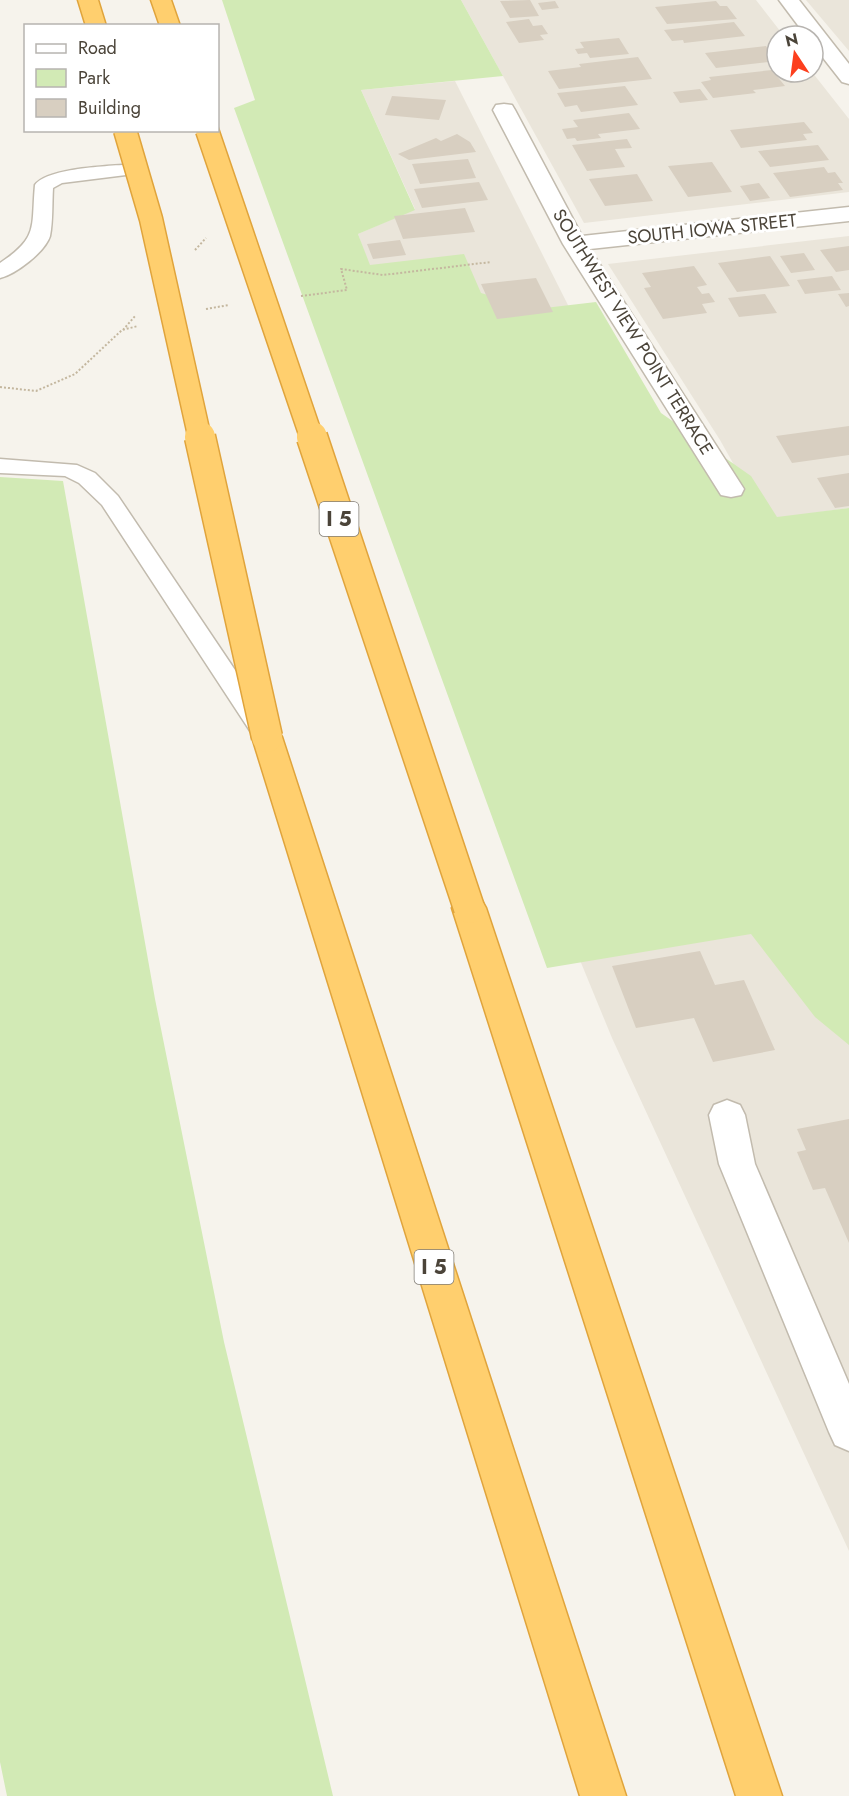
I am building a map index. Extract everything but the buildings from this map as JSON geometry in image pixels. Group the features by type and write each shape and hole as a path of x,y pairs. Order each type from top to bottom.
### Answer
{"highway":[{"path":"88,0 95,24"},
{"path":"160,0 169,24"},
{"name":"I 5","path":"126,132 151,219 267,737 603,1796"},
{"name":"I 5","path":"208,132 469,908 759,1796"}],"street":[{"path":"789,0 849,78"},
{"name":"SOUTHWEST VIEW POINT TERRACE","path":"504,110 575,244 731,489"},
{"name":"SOUTH IOWA STREET","path":"575,244 849,214"},
{"path":"727,1115 737,1164 849,1432"}],"lane":[{"path":"0,273 27,254 40,237 44,185 58,178 136,169"},
{"path":"0,466 69,470 87,478 110,501 267,737"}],"path":[{"path":"290,297 347,290 341,268 383,275 491,262"},
{"path":"212,308 234,304"},
{"path":"0,387 36,392 75,374"}],"shaded area":[{"path":"461,0 756,0 775,24 765,24 765,84 821,84 849,119 849,192 584,223"},
{"path":"806,0 849,0 849,51"},
{"path":"455,81 572,313 394,335 358,234 415,209 361,90"},
{"path":"849,236 849,508 765,520 720,440 608,264"},
{"path":"777,926 849,998 849,1551 612,1038 577,953"}],"green space":[{"path":"222,0 461,0 503,76 361,90 415,210 358,234 370,265 464,254 481,293 536,309 596,302 661,413 751,476 777,517 849,508 849,1045 815,1017 751,934 547,968 234,108 255,100"},
{"path":"0,477 63,481 155,999 224,1342 333,1796 7,1796 0,1762"}]}
